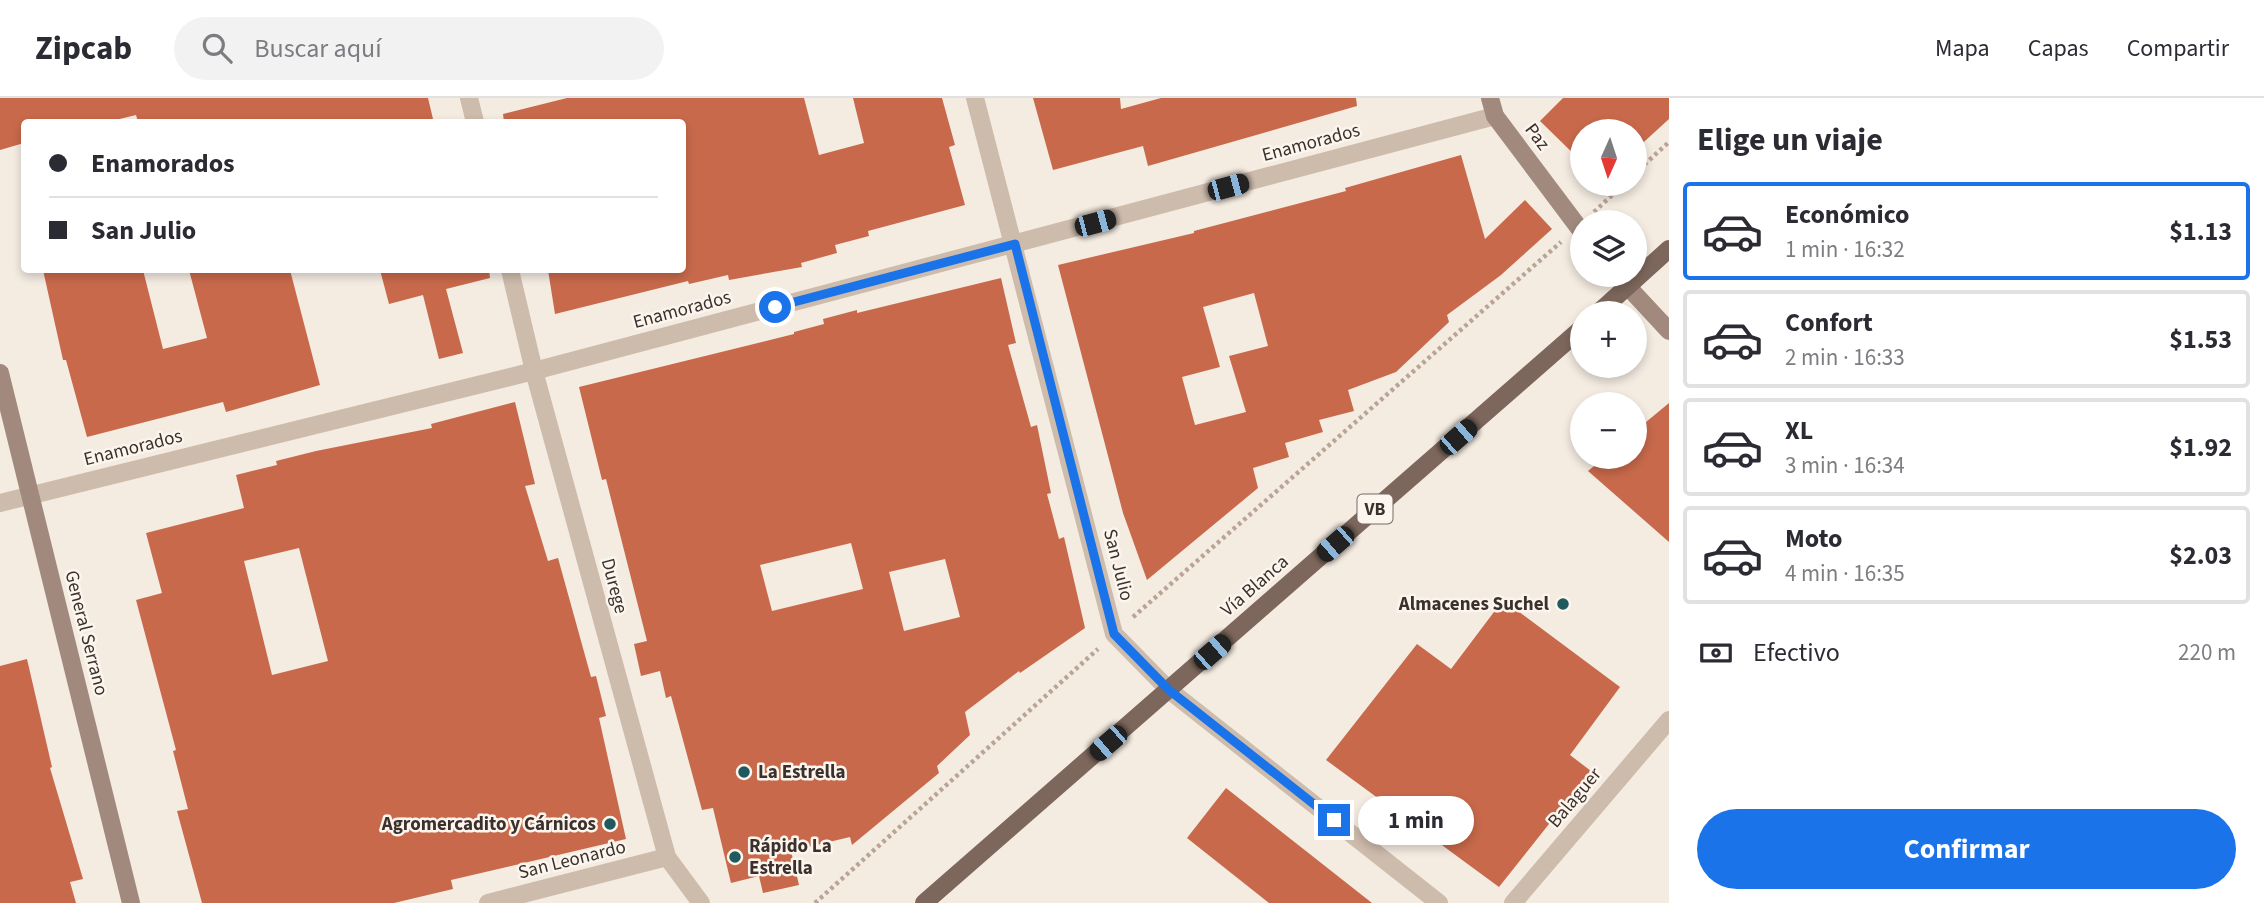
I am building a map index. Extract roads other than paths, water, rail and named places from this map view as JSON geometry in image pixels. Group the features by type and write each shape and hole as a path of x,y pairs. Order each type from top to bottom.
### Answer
{"main road":[{"path":"1647,264 1669,249"},
{"name":"Vía Blanca","path":"924,903 1570,339"}],"street":[{"path":"469,98 474,119"},
{"name":"San Julio","path":"975,98 1114,634 1169,690"},
{"name":"Paz","path":"1490,98 1494,116 1572,210"},
{"name":"Enamorados","path":"0,503 534,371 1494,116"},
{"name":"Durege","path":"511,273 534,371 667,858 701,903"},
{"path":"1628,287 1669,331"},
{"name":"General Serrano","path":"0,373 131,903"},
{"path":"1169,690 1439,903"},
{"name":"Balaguer","path":"1513,903 1669,720"},
{"name":"San Leonardo","path":"488,903 667,858"}],"place":[{"name":"Almacenes Suchel","path":"1563,604"},
{"name":"La Estrella","path":"744,772"},
{"name":"Agromercadito y Cárnicos","path":"610,824"},
{"name":"Rápido La Estrella","path":"735,857"}]}
